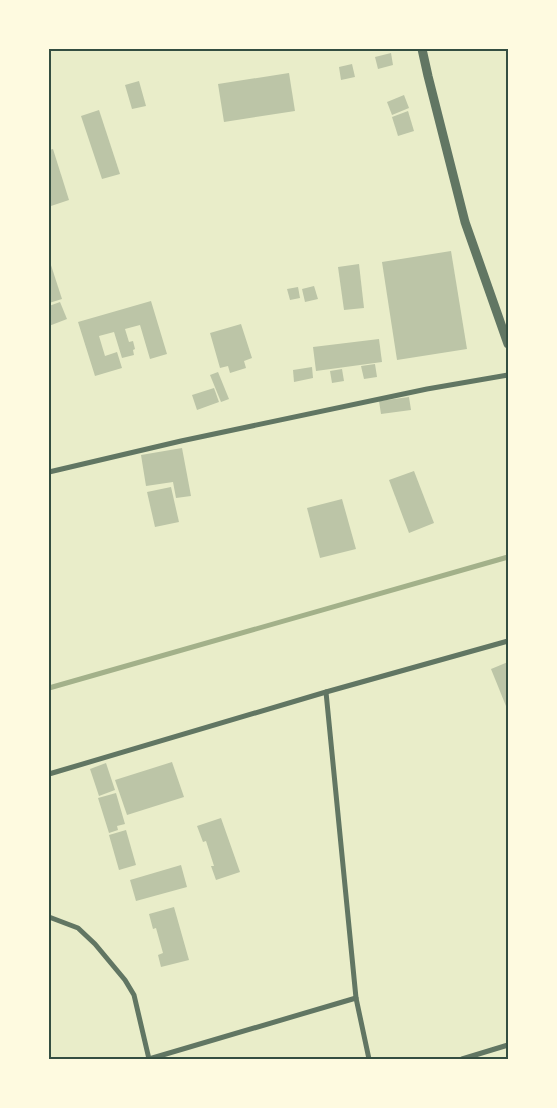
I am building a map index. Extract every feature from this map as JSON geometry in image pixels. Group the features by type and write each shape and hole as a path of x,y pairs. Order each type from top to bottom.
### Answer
{"street":[{"path":"422,49 465,222 508,344"},
{"path":"49,472 181,441 427,389 508,375"},
{"path":"49,774 326,692 508,641"},
{"path":"326,692 356,998 369,1059"},
{"path":"49,917 78,928 95,944 125,980 134,996 149,1059 356,998"},
{"path":"462,1059 508,1045"}],"building":[{"path":"391,53 393,65 378,69 375,57"},
{"path":"352,64 355,77 341,80 339,67"},
{"path":"289,73 295,111 224,122 218,84"},
{"path":"139,81 146,106 132,109 125,85"},
{"path":"404,95 409,108 392,115 387,102"},
{"path":"99,110 120,174 102,179 81,116"},
{"path":"408,111 414,131 398,136 392,117"},
{"path":"53,149 69,200 51,206 49,199 49,150"},
{"path":"451,251 467,349 397,360 382,262"},
{"path":"49,259 62,299 49,303"},
{"path":"359,264 364,308 344,310 338,267"},
{"path":"314,286 318,299 305,302 302,289"},
{"path":"298,287 300,298 290,300 287,289"},
{"path":"151,301 167,354 150,359 140,325 125,329 129,342 133,341 134,355 122,358 114,332 99,336 105,356 117,352 122,368 95,376 78,322"},
{"path":"60,302 67,319 49,326 49,306"},
{"path":"241,324 252,358 244,361 246,368 230,373 228,366 220,368 210,333"},
{"path":"379,339 382,362 316,371 313,347"},
{"path":"375,364 377,377 364,379 361,366"},
{"path":"312,367 313,378 294,382 293,370"},
{"path":"342,369 344,381 332,383 330,371"},
{"path":"218,372 229,399 221,402 210,375"},
{"path":"214,388 219,402 197,410 192,395"},
{"path":"409,397 411,410 381,414 379,401"},
{"path":"182,448 191,496 176,498 173,482 146,486 141,455"},
{"path":"414,471 434,523 409,533 389,480"},
{"path":"171,487 179,522 155,527 147,492"},
{"path":"342,499 356,549 320,558 307,508"},
{"path":"508,662 508,711 491,669"},
{"path":"172,762 184,797 127,815 115,780"},
{"path":"106,763 115,790 99,796 90,769"},
{"path":"116,793 125,824 117,826 118,830 109,833 98,798"},
{"path":"221,818 240,872 216,880 211,866 214,866 206,841 203,842 197,826"},
{"path":"126,830 136,865 119,870 109,835"},
{"path":"181,865 187,887 136,901 130,880"},
{"path":"174,907 189,960 161,967 158,955 163,953 156,928 153,929 149,914"}],"waterway":[{"path":"49,688 508,557"}]}
